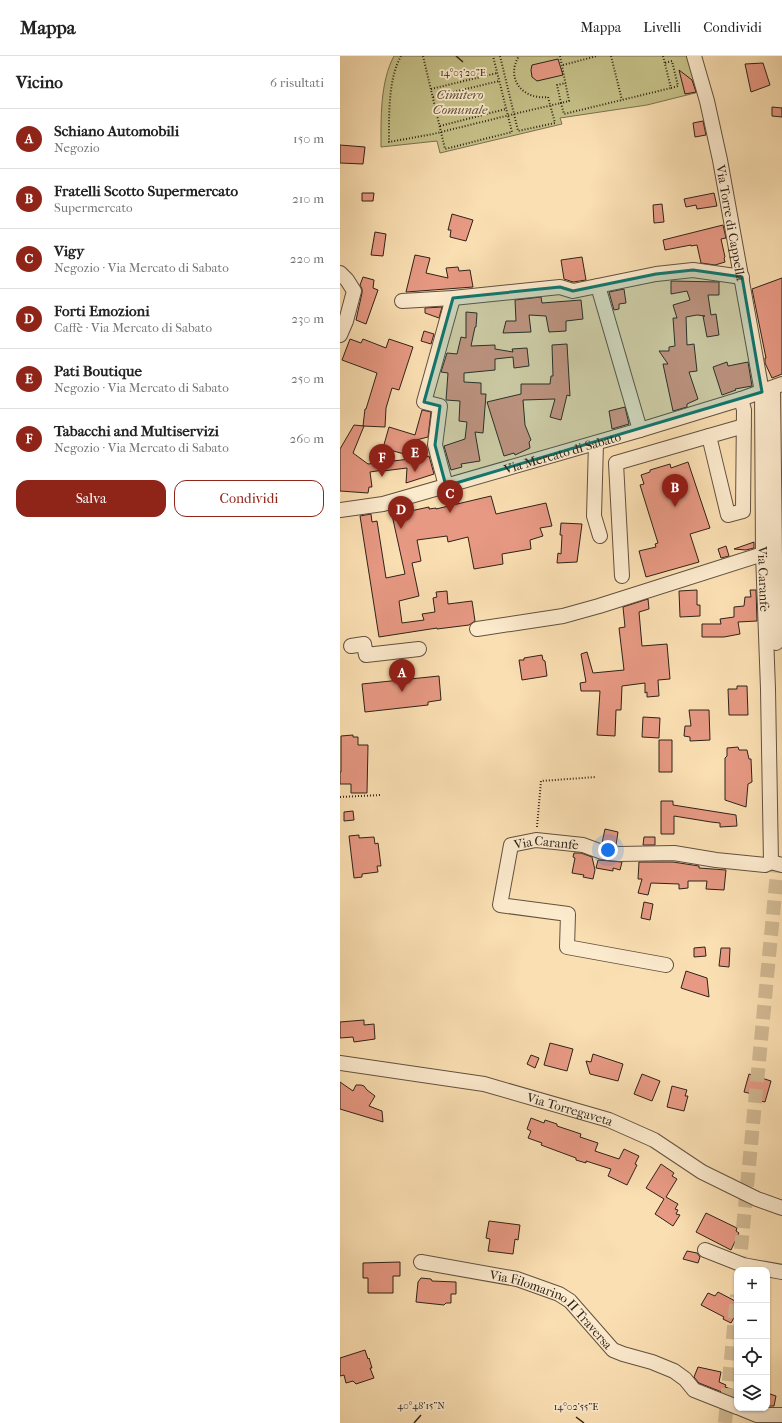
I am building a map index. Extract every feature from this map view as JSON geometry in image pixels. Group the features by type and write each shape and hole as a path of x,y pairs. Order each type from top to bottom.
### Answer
{"street":[{"name":"Via Torre di Cappella","path":"694,56 707,101 720,160 742,277 772,388"},
{"path":"402,301 453,298 560,287 573,290 656,274 693,270 742,277"},
{"path":"340,274 347,280 354,291 346,321 340,335"},
{"path":"598,286 640,430"},
{"path":"446,486 435,445 440,406 424,402 453,298"},
{"path":"772,388 779,637 777,860"},
{"name":"Via Mercato di Sabato","path":"340,510 382,504 596,447 640,430 772,388"},
{"name":"Via Caranfe","path":"666,965 567,947 568,914 500,905 511,845 536,840 583,845 602,852 619,854 674,853 716,860 765,865 777,860 763,554 772,388"},
{"path":"709,436 728,515 743,511 744,410 741,399"},
{"path":"596,447 604,455 616,463 744,426"},
{"path":"596,447 594,516 600,536"},
{"path":"616,463 622,576"},
{"path":"477,629 563,616 763,554"},
{"path":"351,646 364,644 366,655 420,648"},
{"name":"Via Torregaveta","path":"340,1063 484,1084 610,1120 654,1140 702,1172 782,1208"},
{"path":"705,1250 743,1265 782,1272"},
{"name":"Via Filomarino II Traversa","path":"421,1262 517,1280 559,1294 570,1301 613,1350 652,1362 674,1371 686,1379 694,1390 734,1406"},
{"path":"747,1411 757,1415 782,1415"}],"path":[{"path":"401,56 396,65 390,103 389,142 441,132 569,101 560,56"},
{"path":"423,56 445,149 512,132 493,56"},
{"path":"500,56 518,131 555,123 548,96 535,97 528,95 521,90 517,83 514,75 514,67 519,56"},
{"path":"563,65 597,56"},
{"path":"611,56 622,100"},
{"path":"663,56 671,88"},
{"path":"566,83 557,85 564,114 678,86 672,61 665,63"},
{"path":"431,89 497,73"},
{"path":"433,98 499,81"},
{"path":"440,126 506,109"},
{"path":"536,840 541,781 596,777"},
{"path":"340,797 382,795"}],"highlighted area":[{"path":"693,270 742,277 762,392 446,486 435,445 440,406 424,402 453,298 560,287 573,291 656,274"}],"green space":[{"name":"Cimitero Comunale","path":"394,56 689,56 699,92 647,105 560,118 562,124 440,153 437,141 381,147 382,100 389,66"}],"building":[{"path":"558,59 563,75 537,81 532,77 532,65"},
{"path":"763,63 770,85 751,92 745,64"},
{"path":"679,70 692,80 696,92 685,94"},
{"path":"772,107 782,108 782,117 772,116"},
{"path":"703,121 706,135 695,137 693,123"},
{"path":"340,145 365,147 363,164 340,163"},
{"path":"362,193 374,193 373,201 362,201"},
{"path":"714,193 717,206 697,209 696,205 686,207 684,199"},
{"path":"662,204 664,222 654,223 653,205"},
{"path":"452,214 473,220 466,241 450,237 451,230 448,230"},
{"path":"723,225 726,238 721,239 725,262 715,265 701,263 697,245 665,250 663,240"},
{"path":"375,232 386,234 383,256 371,255"},
{"path":"415,255 430,258 426,273 448,278 446,268 458,267 459,271 470,270 473,287 406,292"},
{"path":"582,257 586,280 573,282 564,279 561,260"},
{"path":"363,277 374,280 373,288 378,290 366,324 356,320 362,293 360,285"},
{"path":"782,278 782,374 772,378 765,363 766,358 752,289"},
{"path":"671,281 719,282 719,295 708,295 711,315 716,314 719,335 707,337 703,316 705,316 697,315 686,317 687,345 694,344 697,371 689,372 698,399 687,404 687,407 673,411 663,364 668,364 659,351 669,351 669,347 675,346 673,318 677,318 673,305 690,300 687,291 671,294"},
{"path":"624,289 626,303 619,304 619,309 614,310 609,292"},
{"path":"541,297 542,303 581,300 583,319 566,321 566,331 549,332 546,316 529,315 531,332 503,333 506,321 516,321 515,300"},
{"path":"442,307 439,318 425,313 425,308"},
{"path":"466,312 477,313 476,327 471,346 495,345 495,349 513,352 512,349 527,348 529,366 514,368 513,357 495,359 495,370 464,373 464,382 481,383 481,394 486,394 483,433 475,432 480,461 461,464 462,467 451,470 444,446 465,439 467,422 459,421 460,401 446,400 448,373 441,372 447,353 457,354 461,337 466,338"},
{"path":"424,331 434,334 431,344 421,341"},
{"path":"350,339 361,343 363,339 386,348 389,339 413,347 399,390 392,388 386,408 385,427 363,426 365,409 377,373 342,360"},
{"path":"567,344 570,396 567,395 561,420 550,417 555,399 523,400 525,425 531,440 529,442 530,448 515,455 514,453 504,456 487,402 521,394 521,384 550,384 551,376 553,376 552,345"},
{"path":"727,362 728,366 748,362 752,386 735,389 736,390 722,395 713,367"},
{"path":"625,407 629,424 612,429 609,411"},
{"path":"422,410 431,412 428,437 416,440 422,458 429,456 434,474 406,483 407,468 370,472 372,487 369,487 368,493 340,491 340,449 354,425 364,426 353,453 368,464 418,458 383,448 389,427 415,435"},
{"path":"688,462 710,528 690,534 699,562 646,577 639,551 656,547 655,544 658,543 640,485 644,484 641,475 650,472 650,470 670,464 671,468"},
{"path":"491,496 496,514 546,503 552,526 540,528 543,536 530,540 531,549 502,554 503,564 474,569 468,537 448,542 447,536 417,540 421,561 412,563 419,596 399,601 402,623 424,620 422,614 435,612 433,598 437,597 436,592 447,591 448,604 472,601 475,621 469,625 437,628 379,637 360,516 371,514 372,522 377,521 386,578 405,574 392,515 429,507 429,509 436,509"},
{"path":"561,523 582,524 577,562 557,563 558,553 561,554"},
{"path":"754,542 754,548 746,550 734,549"},
{"path":"726,546 729,556 721,558 718,549"},
{"path":"697,590 697,605 700,605 700,616 680,617 679,591"},
{"path":"750,590 756,590 757,621 738,622 740,634 724,637 702,637 702,624 721,624 720,619 734,617 734,607 744,606 745,597 751,597"},
{"path":"648,599 649,609 639,612 642,646 667,644 670,679 658,680 659,696 647,697 647,692 645,693 645,683 622,686 621,710 616,710 615,736 597,735 600,691 581,691 580,683 586,682 581,654 587,652 593,673 624,670 619,628 625,627 623,607"},
{"path":"542,655 543,660 545,661 547,676 522,680 519,660"},
{"path":"439,676 441,700 428,702 428,705 365,712 362,684"},
{"path":"737,686 747,686 748,715 729,715 728,689 737,689"},
{"path":"689,710 709,710 710,740 690,741 690,737 684,736 685,726 691,726"},
{"path":"643,717 660,718 659,738 642,737"},
{"path":"353,735 353,737 358,737 358,745 368,745 367,793 351,793 351,784 340,784 341,736"},
{"path":"659,740 672,740 672,772 659,772"},
{"path":"738,747 739,750 747,750 749,759 751,759 752,782 748,784 746,807 725,800 725,758 727,756 727,748"},
{"path":"661,801 673,801 673,805 736,815 737,826 720,827 720,823 674,816 674,834 661,834"},
{"path":"353,811 354,820 344,821 344,812"},
{"path":"605,829 618,832 616,845 602,843"},
{"path":"359,835 359,838 374,837 375,844 378,843 381,866 377,866 378,872 362,874 362,877 354,878 349,836"},
{"path":"644,837 655,837 655,845 643,845"},
{"path":"574,853 581,853 592,857 595,870 593,879 583,877 584,875 572,873 575,858 573,857"},
{"path":"598,860 622,862 620,870 613,868 613,871 596,868"},
{"path":"639,862 673,862 699,866 699,868 726,870 724,890 706,889 707,881 688,881 688,888 679,889 679,884 651,883 648,895 638,893 642,879 638,879"},
{"path":"644,902 653,904 650,920 641,918"},
{"path":"705,947 706,956 694,957 694,948"},
{"path":"721,948 730,948 729,967 719,966"},
{"path":"686,971 707,978 709,997 681,988"},
{"path":"364,1020 364,1025 374,1024 375,1039 354,1042 353,1037 340,1038 340,1022"},
{"path":"550,1043 573,1049 567,1071 544,1065"},
{"path":"593,1054 623,1064 618,1081 590,1074 586,1061 591,1062"},
{"path":"531,1055 539,1058 535,1068 527,1064"},
{"path":"642,1074 660,1081 652,1101 634,1094"},
{"path":"749,1074 771,1081 765,1102 755,1100 757,1095 744,1092"},
{"path":"340,1082 353,1091 356,1085 364,1086 375,1096 369,1106 382,1111 383,1122 340,1109"},
{"path":"672,1086 687,1090 685,1096 688,1096 684,1111 667,1107"},
{"path":"531,1118 544,1123 545,1120 557,1124 557,1126 581,1134 580,1137 598,1143 595,1151 619,1159 624,1149 639,1156 635,1164 637,1165 627,1185 608,1176 611,1169 586,1161 586,1163 576,1160 576,1158 541,1145 542,1143 528,1138 531,1131 527,1129"},
{"path":"661,1164 674,1173 672,1176 677,1179 666,1197 678,1204 675,1209 678,1210 676,1214 680,1215 673,1226 655,1214 664,1199 646,1188"},
{"path":"706,1213 737,1228 736,1231 739,1233 731,1250 696,1232"},
{"path":"489,1221 520,1225 518,1240 515,1239 513,1254 488,1251 490,1239 486,1238"},
{"path":"687,1251 697,1253 700,1257 698,1263 683,1259"},
{"path":"400,1262 400,1276 393,1276 393,1293 368,1293 368,1278 363,1278 363,1263"},
{"path":"421,1278 431,1279 432,1281 456,1282 456,1294 451,1294 451,1303 446,1303 444,1305 416,1302 418,1282"},
{"path":"718,1292 734,1300 734,1318 731,1323 723,1319 724,1317 701,1305 708,1293 715,1296"},
{"path":"365,1350 368,1359 369,1358 372,1368 370,1368 374,1378 356,1384 353,1381 346,1383 344,1375 340,1376 340,1358"},
{"path":"698,1367 721,1372 719,1382 726,1385 725,1387 734,1390 734,1397 699,1383 694,1377"},
{"path":"770,1394 776,1396 774,1406 770,1406"}],"tunnel":[{"path":"739,1267 779,852"},
{"path":"725,1423 736,1303"}],"place":[{"name":"Pati Boutique","path":"415,472"},
{"name":"Tabacchi and Multiservizi","path":"382,477"},
{"name":"Fratelli Scotto Supermercato","path":"675,507"},
{"name":"Vigy","path":"450,513"},
{"name":"Forti Emozioni","path":"401,529"},
{"name":"Schiano Automobili","path":"402,692"}]}
